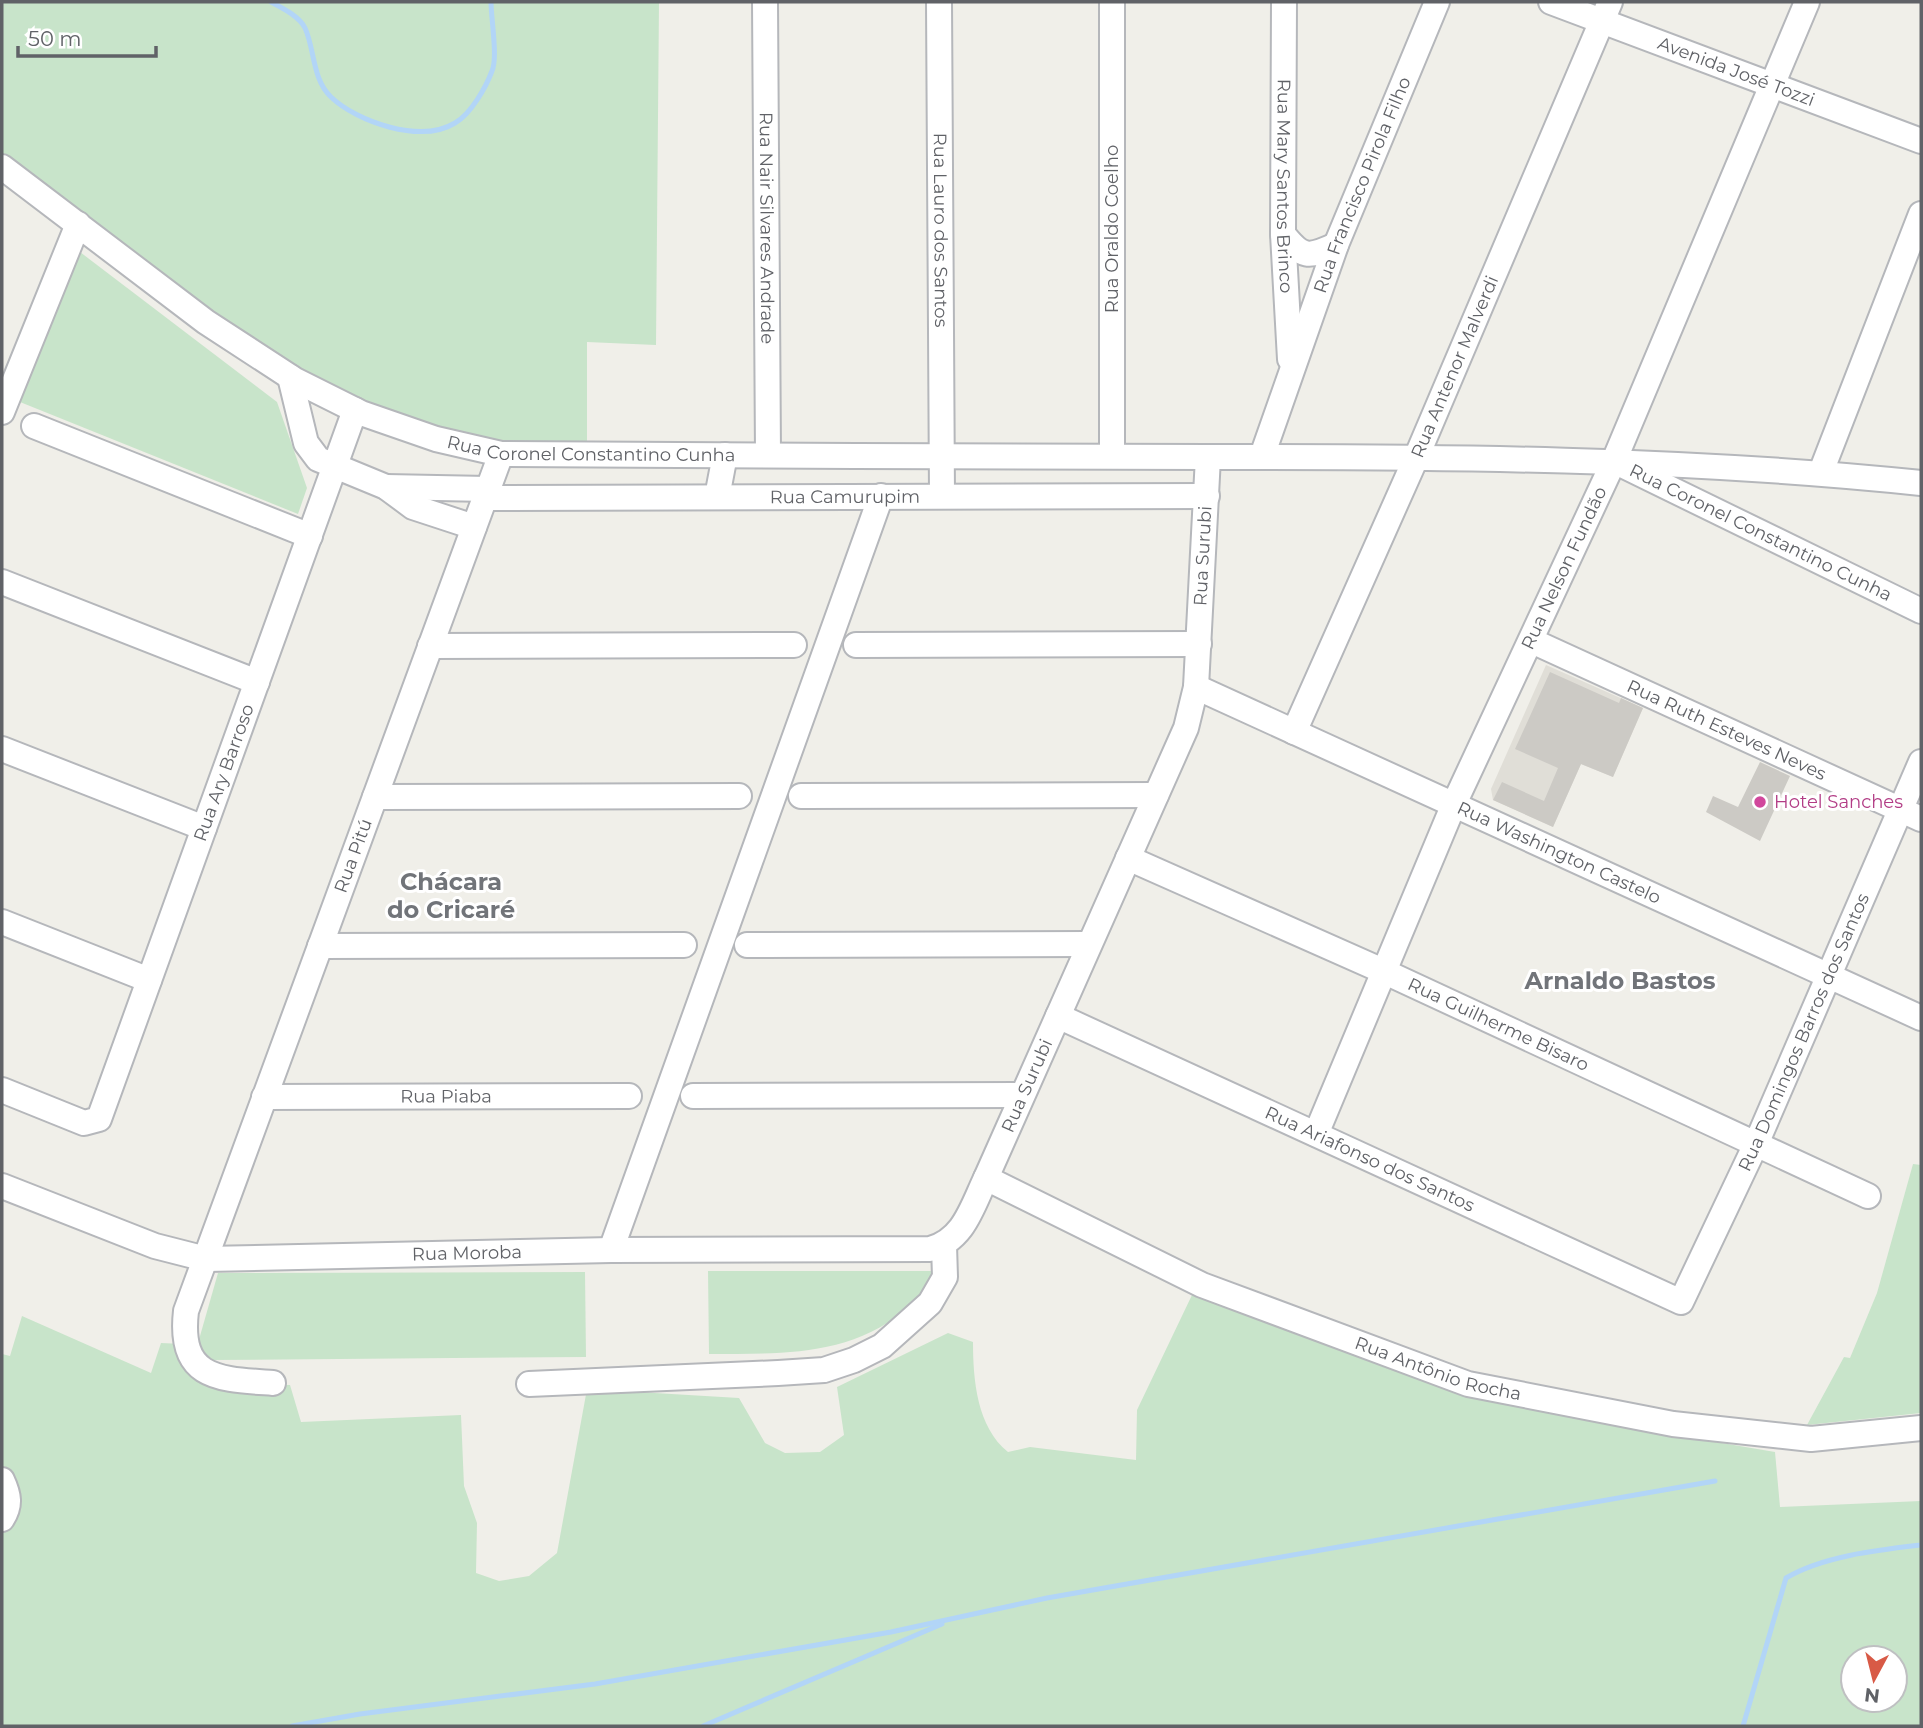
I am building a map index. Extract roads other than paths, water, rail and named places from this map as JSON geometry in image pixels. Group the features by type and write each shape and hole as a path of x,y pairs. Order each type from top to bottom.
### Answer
{"street":[{"name":"Rua Nair Silvares Andrade","path":"765,2 768,455"},
{"name":"Rua Lauro dos Santos","path":"939,2 942,495"},
{"name":"Rua Oraldo Coelho","path":"1112,2 1112,456"},
{"name":"Rua Mary Santos Brinco","path":"1284,2 1283,234 1290,371"},
{"name":"Rua Francisco Pirola Filho","path":"1290,371 1336,245 1437,2"},
{"name":"Avenida José Tozzi","path":"1551,2 1606,11 1773,86 1921,141"},
{"name":"Rua Nelson Fundão","path":"1316,1134 1454,804 1614,461 1807,2"},
{"name":"Rua Antenor Malverdi","path":"1294,732 1416,458 1606,11"},
{"name":"Rua Coronel Constantino Cunha","path":"2,167 206,322 290,377 355,410 436,439 501,454 1262,456 1614,461 1921,611"},
{"path":"1821,472 1921,214"},
{"path":"2,412 78,224"},
{"path":"1283,234 1297,252 1315,255 1336,245"},
{"path":"1262,456 1290,371"},
{"path":"290,377 306,443 318,459 386,487 414,507 474,527"},
{"name":"Rua Ary Barroso","path":"2,1090 84,1123 99,1119 355,410"},
{"path":"34,426 310,536"},
{"name":"Rua Pitú","path":"273,1383 219,1379 206,1374 191,1357 186,1344 186,1311 501,454"},
{"path":"717,498 724,455"},
{"name":"Rua Surubi","path":"944,1245 958,1235 986,1178 1186,728 1196,687 1208,457"},
{"path":"1614,461 1821,472 1921,482"},
{"name":"Rua Camurupim","path":"386,487 486,493 717,498 1207,496"},
{"path":"611,1250 881,496"},
{"path":"2,582 257,682"},
{"name":"Rua Ruth Esteves Neves","path":"1532,641 1911,814"},
{"path":"856,645 1199,644"},
{"path":"430,646 794,645"},
{"name":"Rua Washington Castelo","path":"1196,687 1921,1018"},
{"path":"2,748 204,828"},
{"name":"Rua Domingos Barros dos Santos","path":"1681,1302 1756,1144 1828,976 1911,814 1921,762"},
{"path":"801,796 1156,795"},
{"path":"375,797 738,796"},
{"name":"Rua Guilherme Bisaro","path":"1128,858 1383,971 1868,1196"},
{"path":"2,922 149,980"},
{"path":"747,945 1089,944"},
{"path":"320,946 684,945"},
{"name":"Rua Ariafonso dos Santos","path":"1058,1016 1681,1302"},
{"path":"693,1096 1023,1095"},
{"name":"Rua Piaba","path":"264,1097 629,1096"},
{"name":"Rua Antônio Rocha","path":"986,1178 1202,1285 1468,1384 1673,1424 1811,1439 1921,1428"},
{"name":"Rua Moroba","path":"2,1186 155,1246 206,1259 611,1250 930,1249 944,1245"},
{"path":"529,1384 824,1370 854,1360 882,1346 930,1303 945,1277 944,1245"},
{"path":"2,1480 8,1492 9,1508 2,1519"}],"waterway":[{"path":"271,2 295,16 305,28 320,82 331,97 357,115 408,131 441,129 455,123 477,100 494,65 491,2"},
{"path":"292,1726 360,1714 595,1684 891,1632 1047,1598 1715,1481"},
{"path":"1743,1726 1786,1578 1834,1559 1921,1545"},
{"path":"703,1726 942,1624"}],"place":[{"name":"Hotel Sanches","path":"1760,802"}],"district":[{"name":"Chácara do Cricaré","path":"451,896"},
{"name":"Arnaldo Bastos","path":"1620,981"}]}
